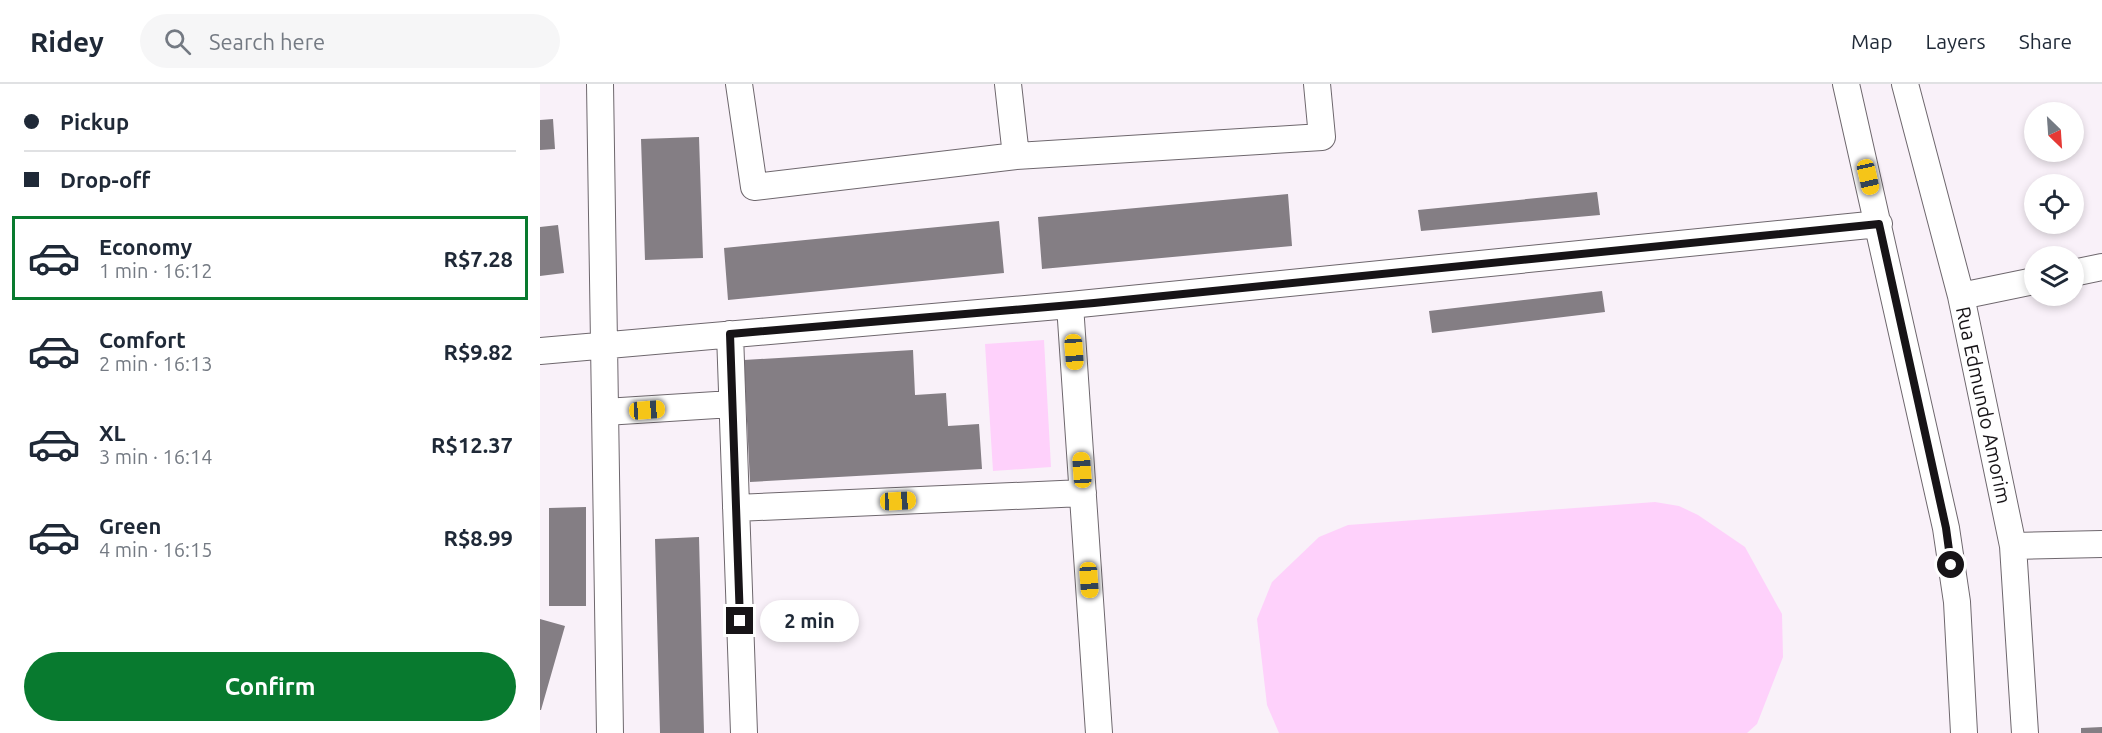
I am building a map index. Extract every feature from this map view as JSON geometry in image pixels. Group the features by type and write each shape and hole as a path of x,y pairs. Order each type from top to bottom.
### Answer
{"street":[{"path":"600,84 610,733"},
{"path":"740,84 754,187 1016,156 1322,137 1317,84"},
{"path":"1008,84 1016,156"},
{"path":"1846,84 1946,528 1957,602 1964,733"},
{"name":"Rua Edmundo Amorim","path":"1905,84 1961,297 2013,546 2025,733"},
{"path":"540,351 1071,305 1879,224"},
{"path":"2084,271 2102,267"},
{"path":"1961,297 2024,283"},
{"path":"1071,305 1099,733"},
{"path":"730,334 744,733"},
{"path":"605,412 732,404"},
{"path":"736,508 1083,493"},
{"path":"2013,546 2102,544"}],"shaded area":[{"path":"1044,340 1051,467 993,471 985,344"},
{"path":"1655,502 1679,506 1698,515 1745,547 1782,614 1783,657 1757,724 1747,733 1279,733 1267,705 1257,619 1272,582 1319,537 1348,525"}],"building":[{"path":"553,119 555,149 540,150 540,120"},
{"path":"699,137 703,258 645,260 641,139"},
{"path":"1597,192 1600,215 1421,231 1418,210"},
{"path":"1288,194 1292,246 1042,269 1038,217"},
{"path":"999,221 1004,273 728,300 724,248"},
{"path":"558,225 564,273 540,276 540,227"},
{"path":"1602,291 1605,312 1432,333 1429,311"},
{"path":"913,350 915,395 946,393 948,426 979,424 982,469 750,482 744,360"},
{"path":"586,507 586,606 549,606 549,508"},
{"path":"699,537 704,733 660,733 655,539"},
{"path":"540,619 565,626 541,710 540,710"},
{"path":"2102,727 2102,733 2081,733 2081,728"}],"route":[{"path":"740,621 730,334 1094,303 1879,224 1946,528 1951,565"}]}
